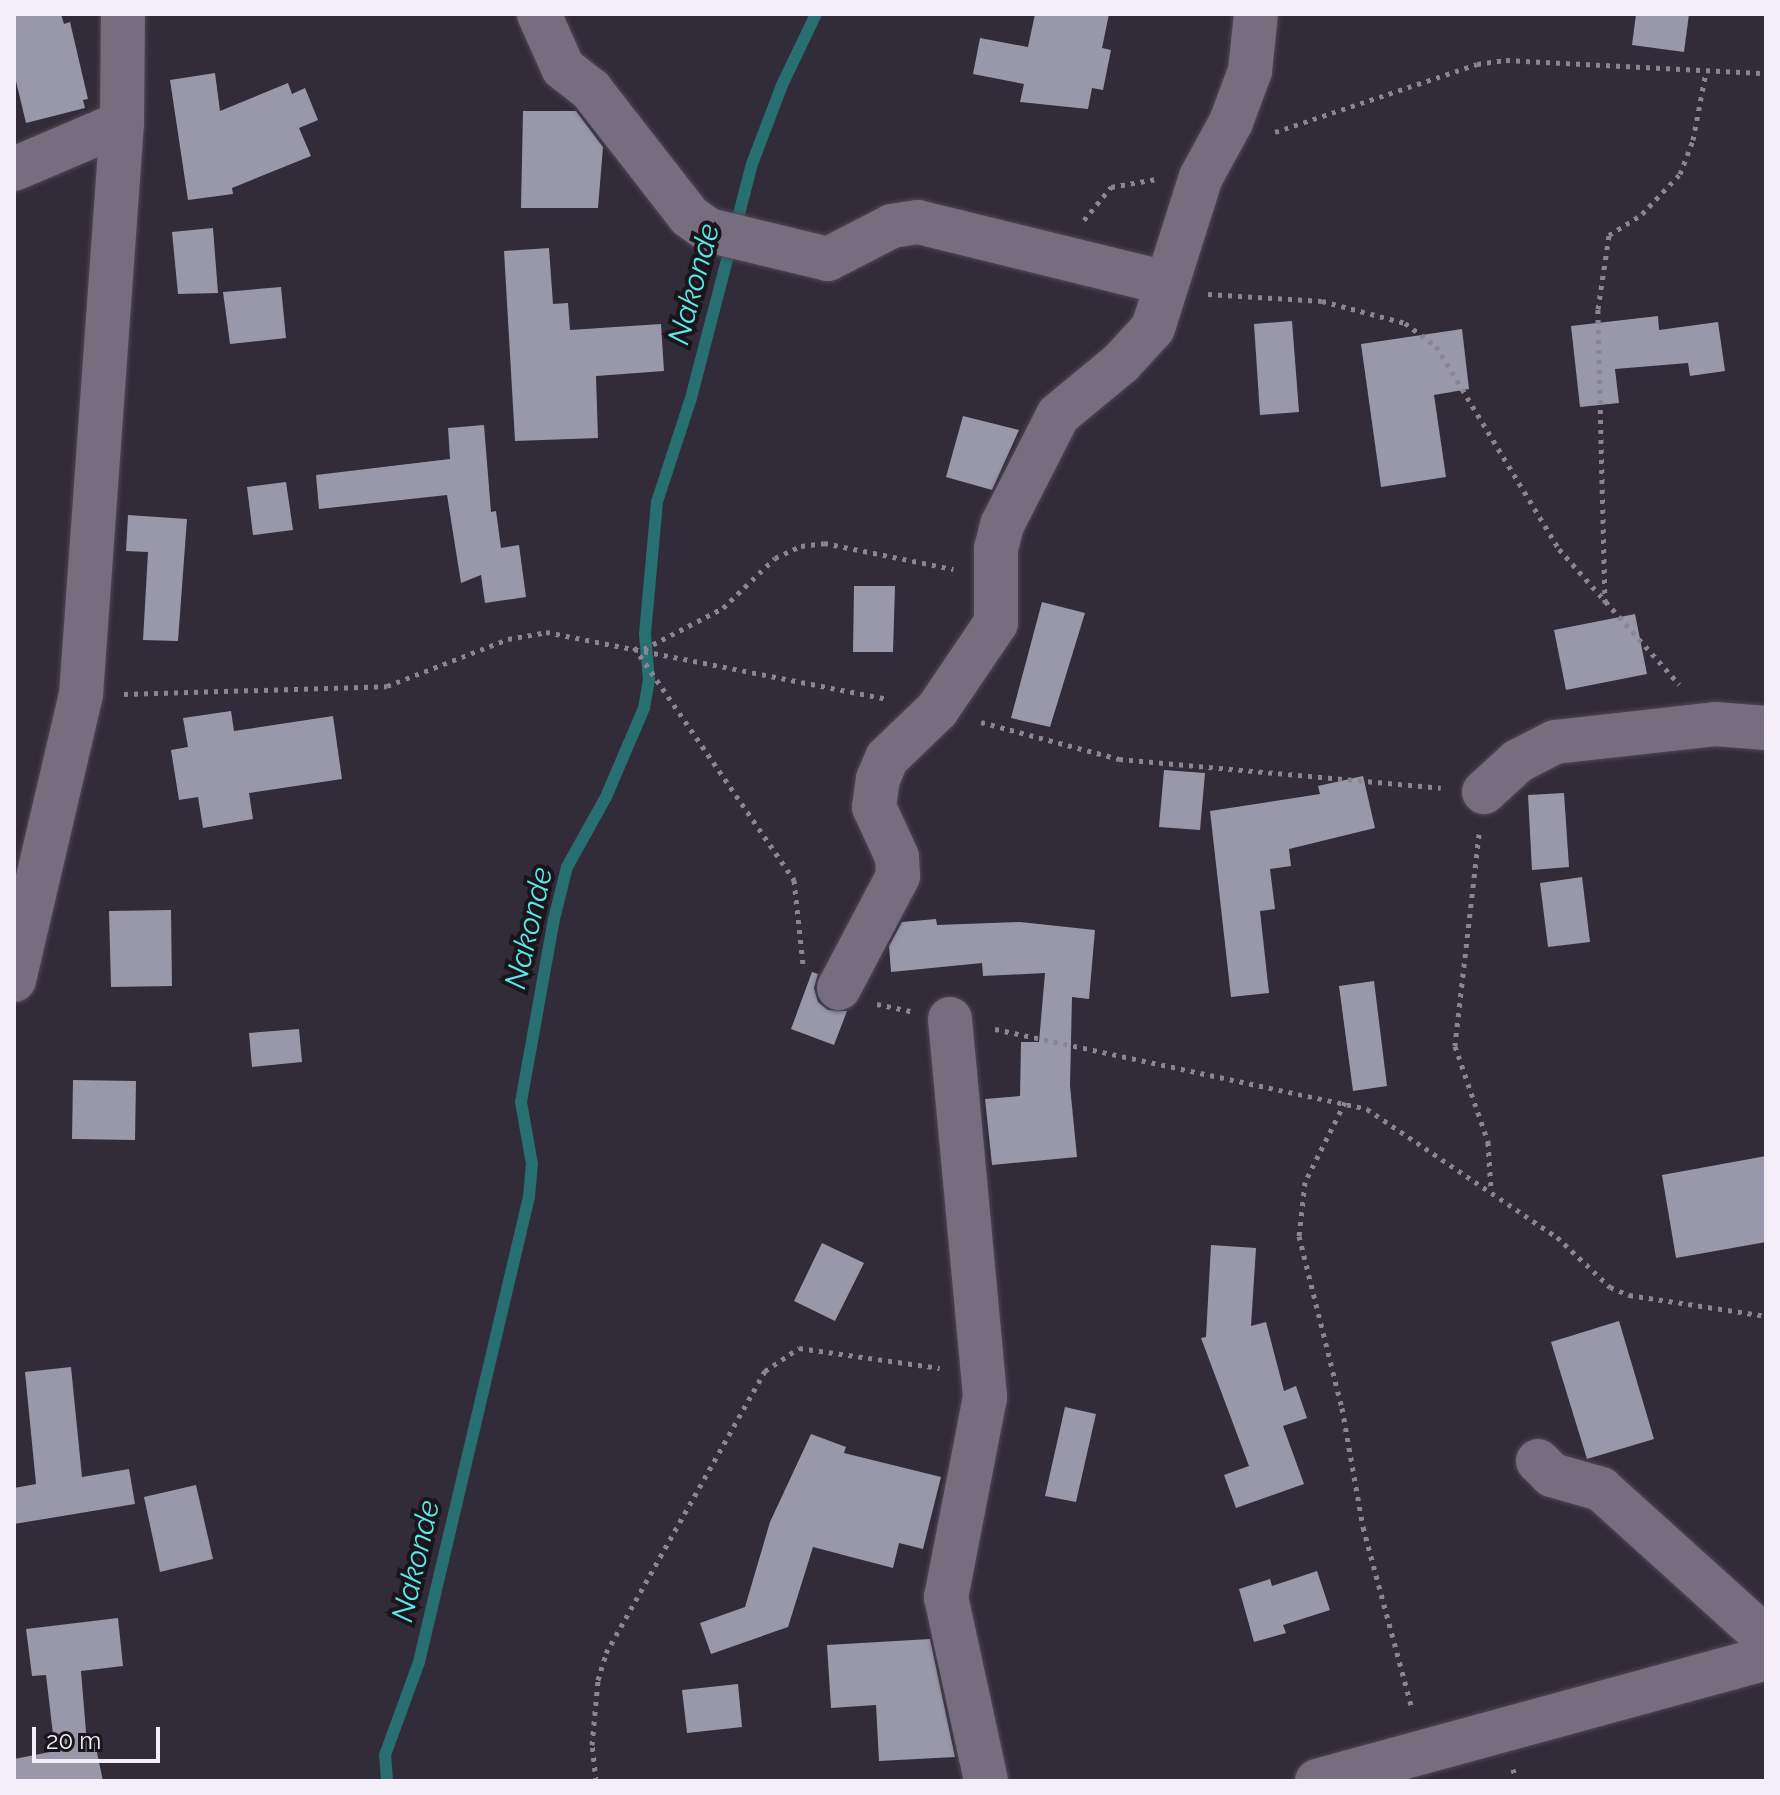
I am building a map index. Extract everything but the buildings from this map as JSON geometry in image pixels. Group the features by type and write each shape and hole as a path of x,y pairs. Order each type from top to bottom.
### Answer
{"street":[{"path":"14,980 81,695 122,123 123,14"},
{"path":"539,14 563,68 591,90 689,216 708,230 828,259 892,226 918,222 1165,287"},
{"path":"839,988 898,876 897,857 874,807 878,779 901,739 937,710 996,623 996,549 1002,525 1058,415 1142,344 1153,328 1208,165 1250,71 1256,14"},
{"path":"14,169 122,123"},
{"path":"1484,792 1518,761 1555,742 1715,724 1766,728"},
{"path":"950,1019 984,1375 982,1425 954,1536 946,1597 986,1781"},
{"path":"1538,1461 1552,1475 1601,1489 1766,1638"},
{"path":"1317,1781 1766,1658"}],"path":[{"path":"1043,256 1079,225 1111,187 1208,165 1477,64 1539,59 1706,72 1766,73"},
{"path":"1605,603 1598,309 1609,235 1642,214 1680,174 1693,140 1706,72"},
{"path":"1165,287 1322,301 1405,323 1436,346 1453,368 1559,549 1715,724"},
{"path":"644,649 723,608 775,558 801,546 824,543 997,578"},
{"path":"81,695 387,686 508,639 546,632 634,647 937,710 1119,759 1484,792 1455,1046 1488,1142 1491,1190"},
{"path":"634,647 794,880 802,962 811,974 869,1002 1345,1102 1389,1120 1491,1190 1557,1237 1610,1287 1629,1295 1766,1316"},
{"path":"1345,1102 1305,1182 1299,1236 1342,1408 1363,1527 1423,1752"},
{"path":"596,1781 593,1732 606,1653 765,1371 799,1348 984,1375"}],"waterway":[{"name":"Nakonde","path":"387,1781 385,1755 419,1662 529,1197 532,1164 521,1102 554,919 567,867 606,797 644,708 649,680 645,634 657,502 691,398 752,164 782,85 816,14"}]}
